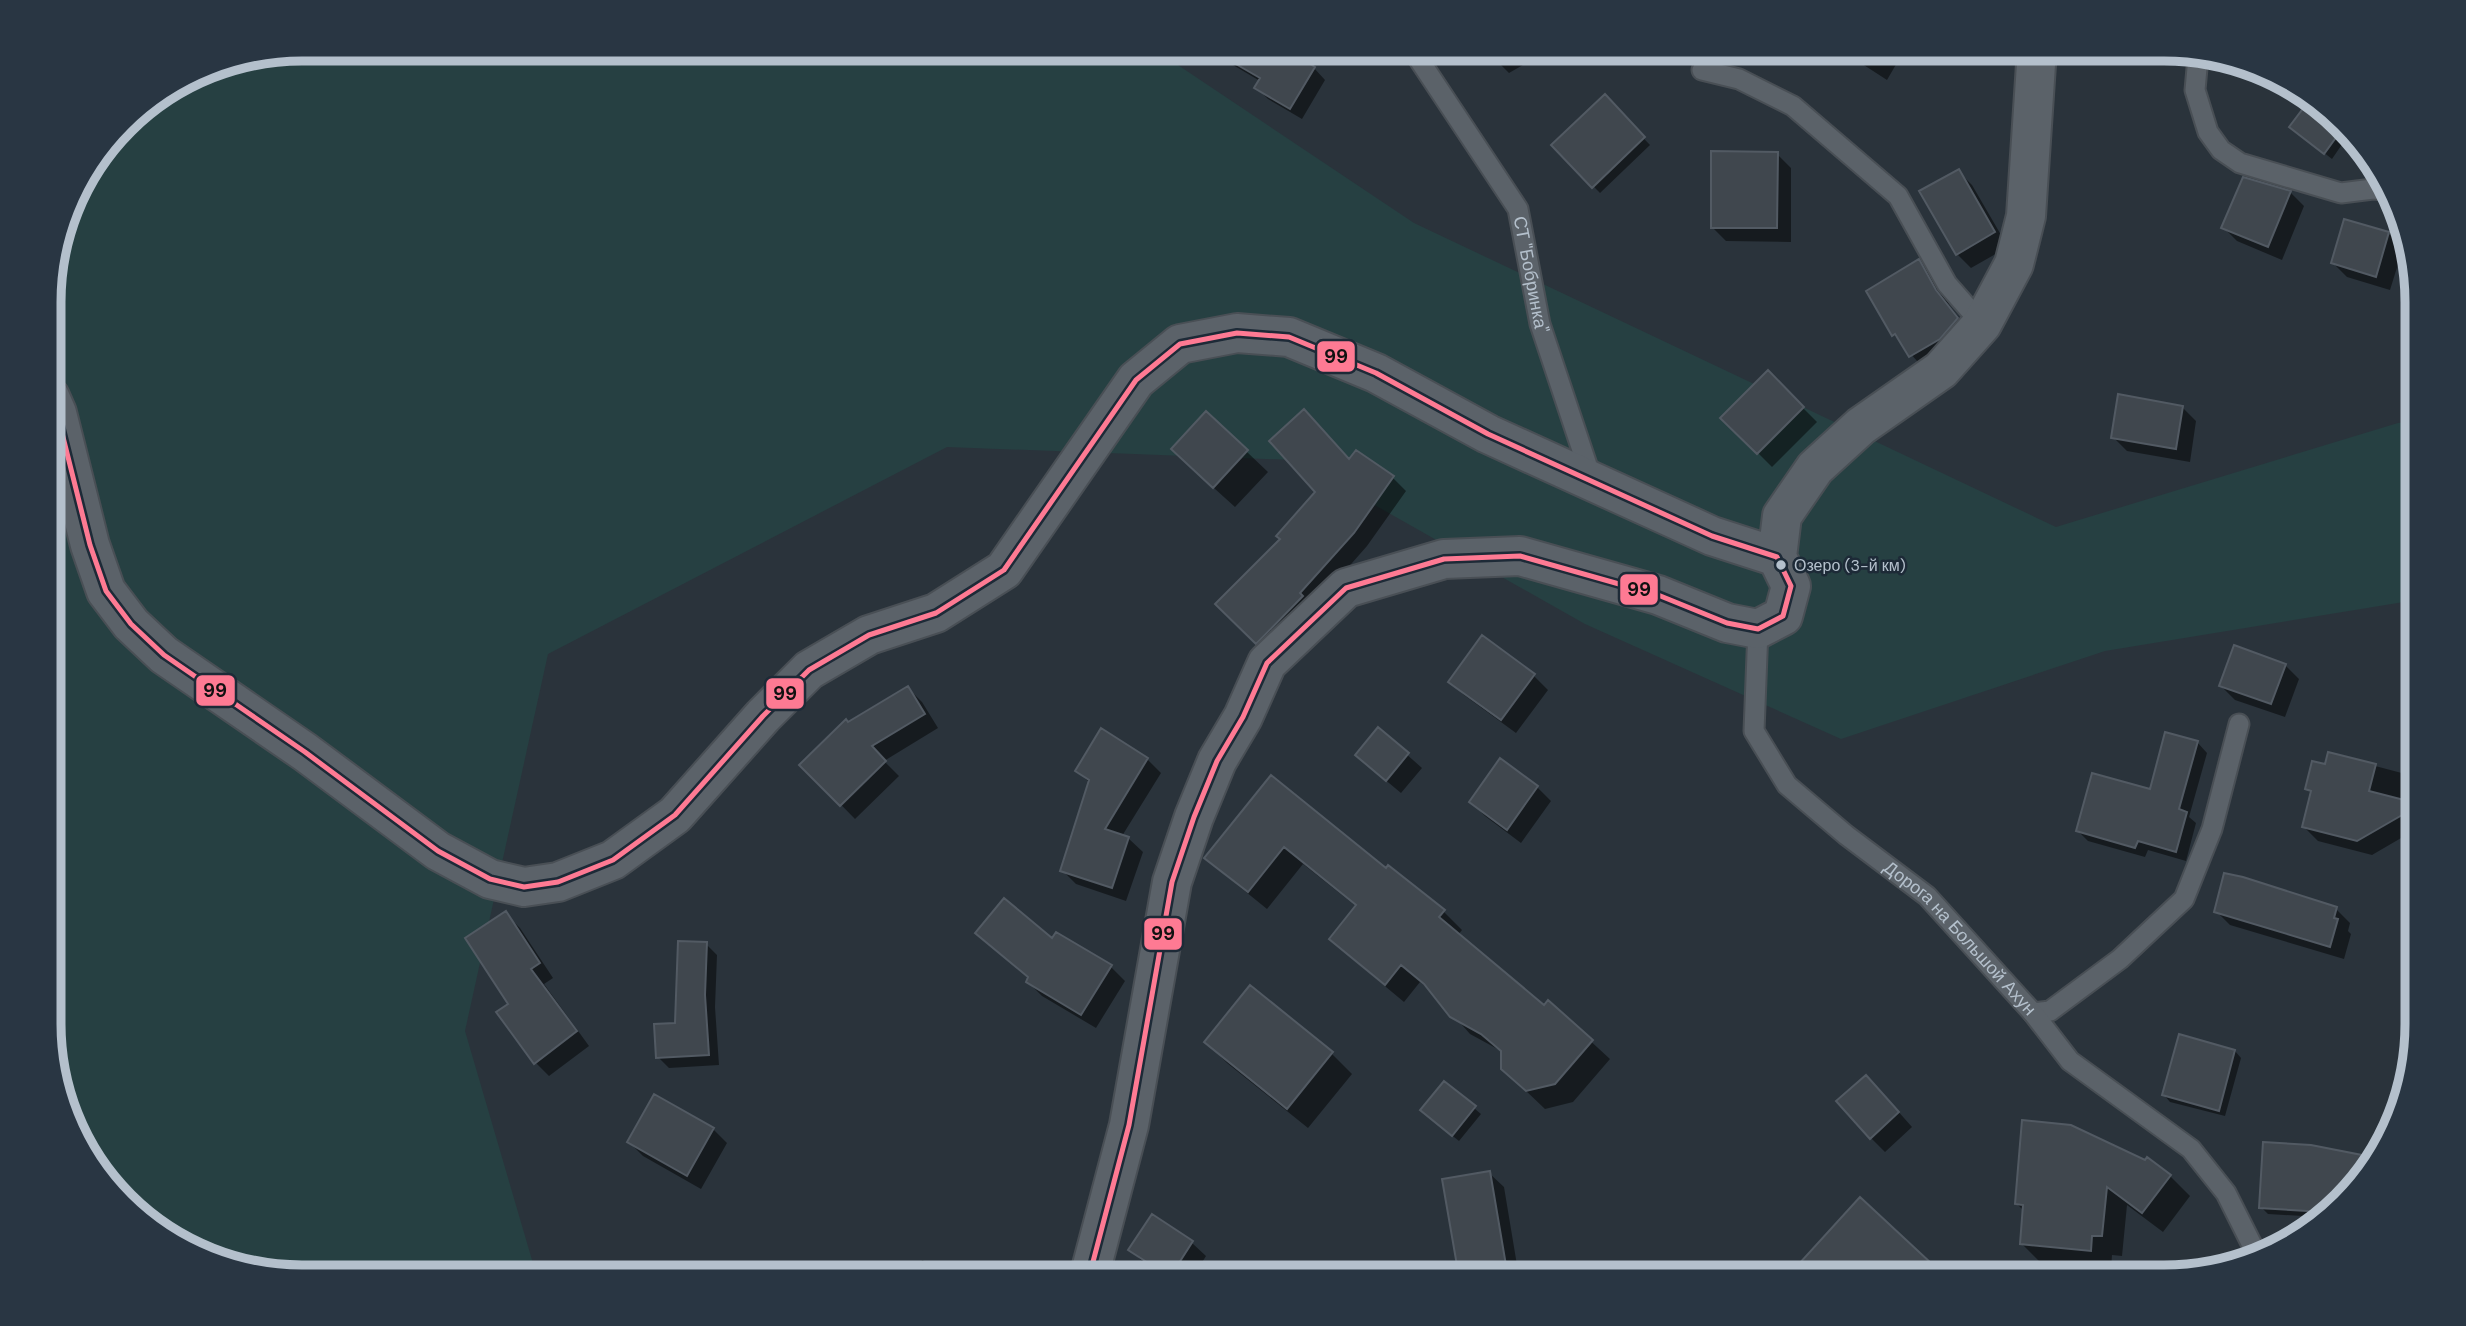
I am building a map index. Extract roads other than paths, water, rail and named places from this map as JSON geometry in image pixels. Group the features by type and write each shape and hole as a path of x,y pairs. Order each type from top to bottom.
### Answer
{"street":[{"path":"1092,1265 1129,1125 1172,882 1217,761 1243,717 1267,663 1346,588 1444,559 1520,556 1658,595 1727,623 1758,629 1783,616 1791,586 1777,557 1782,516 1815,468 1861,426 1941,370 1982,324 2014,264 2026,216 2035,61"},
{"path":"62,431 90,545 106,591 131,624 164,655 304,752 438,852 490,879 524,887 558,881 612,860 675,815 763,716 809,670 869,635 936,613 1004,570 1136,380 1180,344 1237,333 1289,337 1376,373 1488,435 1713,536 1777,557"}],"lane":[{"name":"СТ \"Бобринка\"","path":"1420,61 1518,209 1540,324 1593,481"},
{"path":"2197,64 2195,90 2208,132 2221,150 2240,163 2341,193 2377,189"},
{"path":"1702,70 1738,79 1793,106 1898,196 1947,284 1982,324"},
{"name":"Дорога на Большой Ахун","path":"1758,629 1754,731 1787,785 1846,835 1927,896 2033,1013 2049,1011 2120,959 2183,899 2212,829 2239,724"},
{"path":"2033,1013 2070,1061 2191,1149 2226,1194 2253,1247"}],"place":[{"name":"Озеро (3-й км)","path":"1781,565"}]}
